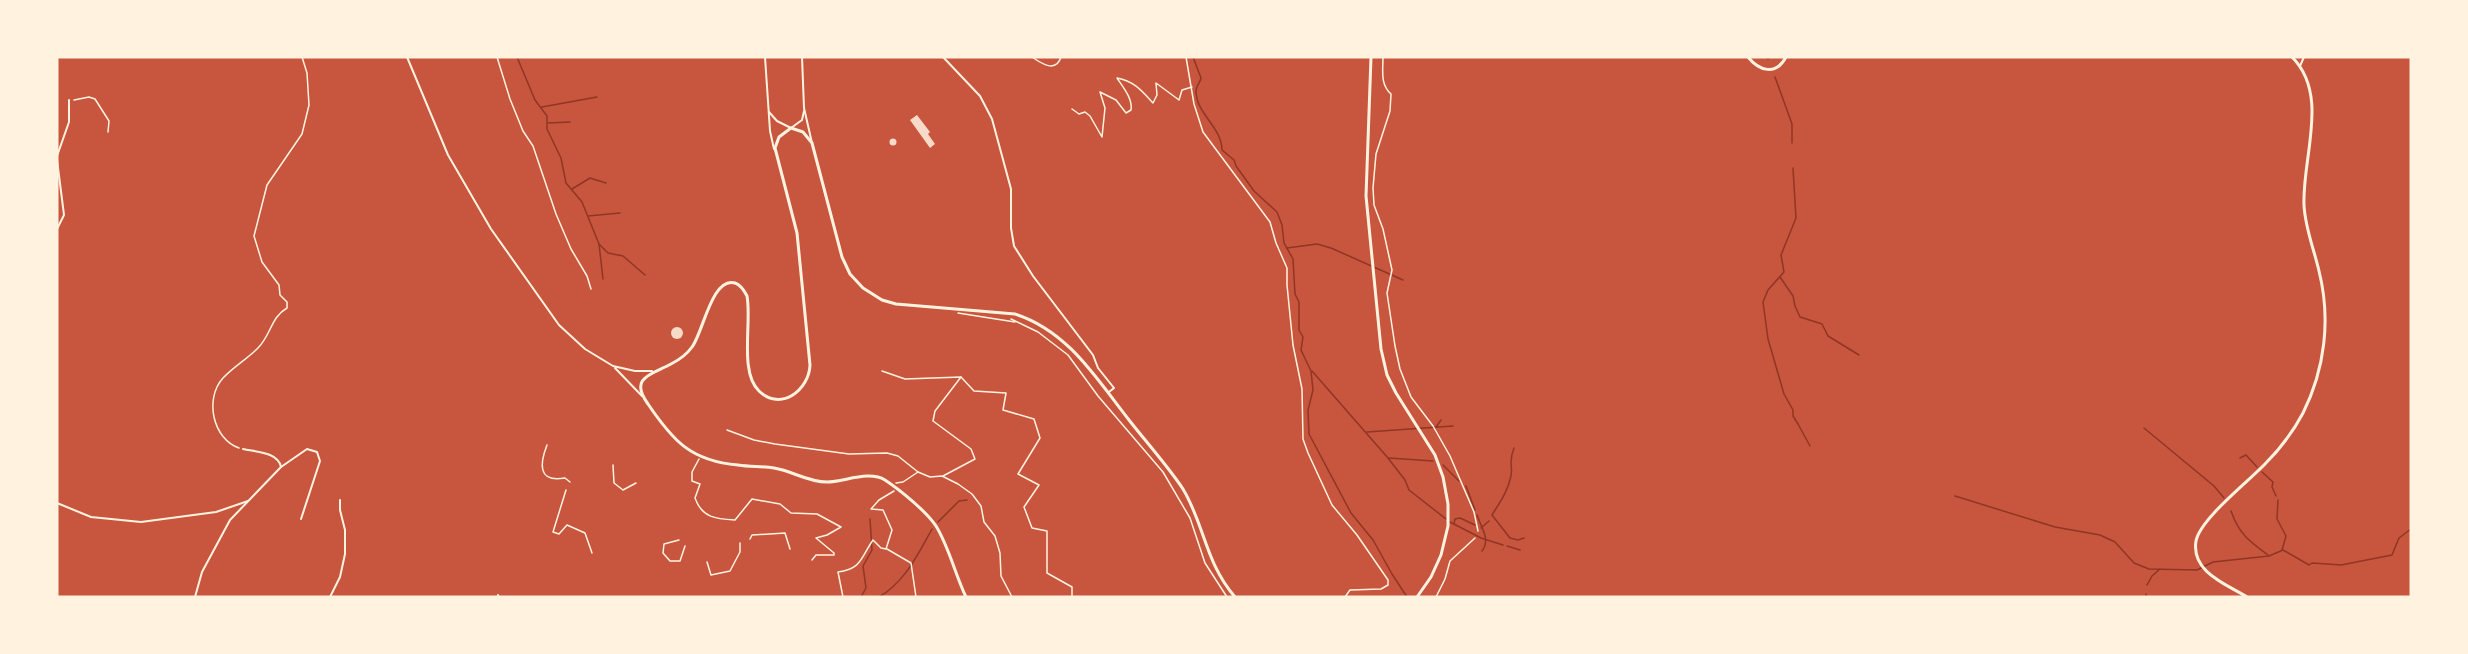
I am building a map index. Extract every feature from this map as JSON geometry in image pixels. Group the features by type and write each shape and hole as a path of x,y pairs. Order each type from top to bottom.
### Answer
{"street":[{"path":"407,57 448,155 491,229 542,303 571,338 613,366 643,396 686,450 700,457 737,465 774,468 816,482 872,476 882,479 933,522 966,597"},
{"path":"613,366 635,371 652,371 672,364 688,351 702,331 716,292 723,285 731,283 741,287 747,296 750,373 756,388 768,397 784,399 796,395 806,383 810,364 797,233 791,202 770,131 765,57"},
{"path":"802,57 804,108 839,249 853,279 868,293 889,302 1015,314 1041,325 1069,345 1184,489 1209,558 1235,597"},
{"path":"943,57 980,96 992,119 1011,189 1011,228 1014,246 1093,355 1098,369 1114,388 1108,393"},
{"path":"1371,57 1366,186 1373,274 1384,363 1396,393 1434,455 1443,477 1448,516 1448,526 1438,564 1417,597"},
{"path":"1748,57 1754,65 1768,70 1778,67 1786,57"},
{"path":"2247,597 2201,567 2197,557 2196,543 2202,527 2266,464 2291,433 2309,399 2321,362 2325,326 2324,294 2304,207 2312,94 2300,66 2292,57"},
{"path":"2300,66 2304,57"},
{"path":"57,229 64,215 57,158 69,122 69,100"},
{"path":"775,154 777,140 802,120 804,108"},
{"path":"768,111 777,121 805,133 814,151"},
{"path":"643,396 641,390 644,379 652,371"},
{"path":"243,449 275,457 280,461 281,467"},
{"path":"195,597 202,572 226,526 281,467 307,449 317,452 320,457 301,519"},
{"path":"330,597 340,577 345,554 345,530 340,500"},
{"path":"57,504 91,517 141,522 216,512 248,501"}],"lane":[{"path":"1032,57 1053,67 1060,57"}],"path":[{"path":"243,449 230,445 219,434 214,416 216,392 221,380 258,348 268,336 274,320 280,312 287,308 287,302 280,296 279,285 262,262 254,236 267,185 302,134 309,105 307,73 302,57"},
{"path":"497,57 510,99 523,130 533,146 556,214 591,289"},
{"path":"1186,57 1194,105 1203,132 1270,222 1287,268 1293,345 1302,389 1303,439 1308,453 1332,505 1357,535 1388,580 1388,585 1381,589 1350,590 1345,597"},
{"path":"1383,57 1383,81 1385,89 1391,94 1390,111 1376,154 1374,205 1383,229 1392,270 1387,293 1400,369 1411,397 1437,432 1463,485 1477,519 1478,531"},
{"path":"1072,109 1090,116 1102,137 1105,108 1100,92 1116,100 1126,113 1131,110 1127,93 1117,78 1138,86 1153,103 1157,94 1156,83 1179,100 1182,90 1192,87"},
{"path":"69,100 89,97 95,99 108,121 108,132"},
{"path":"954,308 959,314 1016,322"},
{"path":"1011,320 1038,332 1068,355 1092,388 1163,472 1190,518 1205,563 1227,597"},
{"path":"882,371 905,379 961,376"},
{"path":"942,476 975,459 971,449 933,421 935,411 961,376"},
{"path":"961,376 974,391 1006,393 1003,410 1034,419 1040,438 1018,474 1039,484 1024,507 1032,528 1047,531 1047,573 1072,587 1072,597"},
{"path":"547,445 541,460 542,471 548,477 556,480 565,478 570,482"},
{"path":"700,457 692,472 692,481 700,484 694,498 698,507 712,519 735,520 752,499 780,504 791,513 817,514 841,527 816,538 834,555 816,555 812,560"},
{"path":"613,465 614,483 623,490 636,483"},
{"path":"889,484 903,482 918,472"},
{"path":"566,490 553,532 559,534 567,525 585,533 592,553"},
{"path":"886,549 892,530 883,510 871,509 879,500 897,490"},
{"path":"750,539 752,535 785,533 790,549"},
{"path":"1436,597 1445,579 1450,561 1474,538"},
{"path":"679,540 664,544 663,553 670,561 680,561 685,546"},
{"path":"843,597 838,572 849,571 859,564 873,540 881,549 886,549 911,563 916,597"},
{"path":"707,562 711,575 730,571 740,552 740,543"}],"building":[{"path":"917,115 930,132 928,134 935,144 930,148 910,120"},
{"path":"893,139 896,142 893,145 890,142"},
{"path":"679,327 683,333 679,339 675,339 671,331"}],"waterway":[{"path":"517,57 535,100 547,116 547,129 561,158 566,183 582,202 599,244 608,253 623,256 645,275"},
{"path":"1193,57 1201,78 1196,91 1200,107 1218,134 1222,150 1234,160 1254,191 1277,212 1282,225 1284,243 1293,259 1295,294 1299,302 1299,330 1303,337 1301,350 1311,371 1313,390 1308,410 1309,434 1351,513 1373,540 1407,597"},
{"path":"1775,77 1792,124 1792,143"},
{"path":"542,107 597,97"},
{"path":"548,123 570,122"},
{"path":"1793,168 1796,218 1781,255 1784,272 1768,290 1763,302 1768,339 1784,394 1798,424"},
{"path":"572,189 590,178 606,183"},
{"path":"588,216 620,213"},
{"path":"599,244 603,279"},
{"path":"1287,248 1317,244 1403,280"},
{"path":"1780,277 1793,296 1800,317 1822,324 1828,336 1859,355"},
{"path":"1312,371 1388,458 1405,480 1409,490 1446,519"},
{"path":"1436,427 1441,420"},
{"path":"1798,424 1810,446"},
{"path":"1367,432 1453,426"},
{"path":"2144,428 2214,486 2224,498"},
{"path":"1514,448 1511,457 1510,481 1492,515 1510,538 1518,540 1524,538"},
{"path":"2240,458 2246,455 2257,467"},
{"path":"1389,458 1433,461"},
{"path":"1443,465 1459,481"},
{"path":"2262,472 2273,482 2272,487 2276,496"},
{"path":"1466,486 1475,510"},
{"path":"1955,496 2055,527 2100,535 2115,542 2134,563 2149,569 2197,570 2213,562 2269,556 2283,550 2309,565 2312,563 2341,565 2392,555 2399,538 2411,529"},
{"path":"938,522 959,501 967,500"},
{"path":"2278,500 2277,519 2286,536 2282,550"},
{"path":"2231,511 2237,526 2245,536 2268,555"},
{"path":"1477,515 1486,542 1482,551"},
{"path":"1454,524 1455,519 1460,518 1475,525"},
{"path":"861,597 866,588 863,566 872,550 870,519"},
{"path":"1481,528 1489,521"},
{"path":"1450,522 1481,538 1503,545"},
{"path":"879,597 904,575 932,529"},
{"path":"1507,546 1520,550"},
{"path":"2147,585 2160,569"}]}
